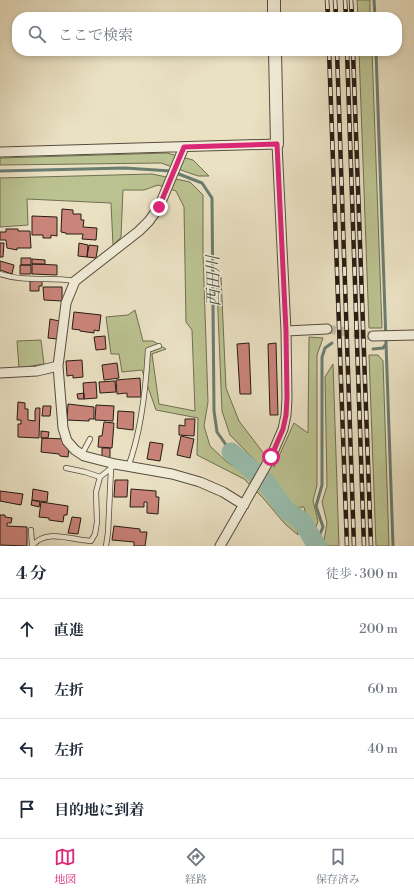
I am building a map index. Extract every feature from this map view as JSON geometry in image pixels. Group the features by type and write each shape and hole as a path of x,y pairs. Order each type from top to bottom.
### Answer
{"street":[{"path":"274,0 274,12"},
{"path":"220,546 271,457 283,429 286,415 286,331 277,144 275,56"},
{"path":"0,152 183,151 277,144"},
{"path":"183,151 168,182 159,207 148,222 139,231 75,281 66,303 58,366 63,428 67,441 75,450 82,454 113,466 172,474 200,482 223,492 244,505"},
{"path":"286,331 327,330"},
{"path":"376,336 414,335"},
{"path":"0,373 38,371 58,366"}],"lane":[{"path":"0,274 12,278 61,278 75,281"},
{"path":"128,467 134,452 144,397 148,350 159,346"},
{"path":"82,454 90,439"},
{"path":"32,546 39,539 55,535 91,541 95,534 97,522 96,492 100,477 113,466"},
{"path":"106,546 113,466"},
{"path":"66,468 100,477"},
{"path":"31,530 32,546"}],"green space":[{"path":"357,0 370,0 370,12 358,12"},
{"path":"359,56 372,56 382,328 369,328"},
{"path":"167,153 193,160 209,176 198,176 161,163 0,165 0,158"},
{"path":"152,174 190,182 203,195 203,252 208,402 204,426 210,446 227,462 259,482 297,528 298,535 285,524 263,498 244,479 197,455 198,418 156,410 142,370 122,372 119,354 111,354 106,317 128,315 135,310 143,341 153,341 166,349 152,354 159,404 195,411 192,330 186,322 184,207 176,191 158,185 144,190 123,190 121,237 113,245 111,203 27,199 28,225 0,227 0,178"},
{"path":"221,277 226,388 239,421 274,467 294,423 308,433 309,337 323,338 317,355 317,485 313,501 318,521 315,530 307,520 304,507 289,508 270,476 230,435 222,411 217,288"},
{"path":"41,340 44,364 19,368 17,341"},
{"path":"369,355 378,355 383,361 389,546 376,546"},
{"path":"333,364 339,546 323,546 327,523 322,502 327,486 325,377"}],"building":[{"path":"62,209 73,210 73,214 81,214 81,220 84,220 83,227 97,228 96,240 82,239 83,234 66,234 61,232"},
{"path":"32,216 57,217 57,236 51,235 51,238 43,238 43,235 32,235"},
{"path":"6,229 30,231 31,248 17,248 17,250 7,248 6,240 0,240 0,232 6,232"},
{"path":"0,243 4,243 3,257 0,257"},
{"path":"79,243 88,245 87,257 78,256"},
{"path":"89,245 98,246 96,258 87,257"},
{"path":"21,258 31,258 31,265 21,265"},
{"path":"32,259 45,260 45,264 32,264"},
{"path":"0,261 14,265 12,274 0,270"},
{"path":"32,264 57,265 57,275 32,274"},
{"path":"20,265 31,265 31,274 20,274"},
{"path":"30,281 42,281 42,286 39,286 39,291 30,291"},
{"path":"43,287 62,287 62,301 44,300"},
{"path":"74,312 101,315 99,331 94,330 94,333 72,329"},
{"path":"50,319 59,321 57,339 48,338"},
{"path":"105,336 106,349 96,350 94,337"},
{"path":"249,343 251,394 240,394 237,344"},
{"path":"276,343 278,415 270,415 268,344"},
{"path":"82,360 83,377 73,378 73,375 67,376 66,361"},
{"path":"117,363 119,378 104,380 102,365"},
{"path":"140,378 141,397 127,397 127,393 117,394 116,380"},
{"path":"115,381 116,392 100,393 99,382"},
{"path":"96,382 97,398 84,399 83,383"},
{"path":"84,393 84,399 78,399 77,394"},
{"path":"18,402 25,403 25,409 28,409 28,420 35,421 36,408 40,408 39,438 18,437 18,424 21,424 21,420 17,420"},
{"path":"68,404 94,407 94,419 89,419 89,421 67,420"},
{"path":"96,405 114,406 113,421 95,420"},
{"path":"43,406 51,406 50,416 42,416"},
{"path":"118,411 134,412 133,430 117,428"},
{"path":"185,419 195,419 194,436 179,435 179,425 185,426"},
{"path":"104,422 114,423 112,448 98,447 99,436 102,436"},
{"path":"41,431 49,432 48,438 41,438"},
{"path":"181,436 194,439 190,458 177,455"},
{"path":"42,438 64,439 69,446 68,457 60,456 59,454 41,452"},
{"path":"150,442 163,444 160,461 147,459"},
{"path":"102,448 110,448 110,458 102,457"},
{"path":"115,480 128,480 127,497 114,497"},
{"path":"33,489 48,492 47,502 32,500"},
{"path":"131,489 156,491 156,497 159,497 158,514 147,513 147,502 144,502 144,507 130,507"},
{"path":"0,491 23,494 21,505 0,501"},
{"path":"32,500 40,502 39,507 31,505"},
{"path":"41,502 68,506 67,515 64,515 63,522 39,517"},
{"path":"0,515 5,515 5,517 12,518 11,523 7,523 7,526 27,527 27,546 0,545"},
{"path":"72,517 81,518 78,534 68,533"},
{"path":"114,526 140,529 140,532 147,532 145,546 134,546 134,542 112,540"}],"waterway":[{"path":"374,0 375,12"},
{"path":"376,56 393,546"},
{"name":"西田川","path":"0,171 125,168 171,171 202,183 212,198 214,411 217,432 231,452"},
{"path":"316,543 323,527 316,506 322,485 322,357 325,348 332,343"},
{"path":"373,349 383,348 386,344"},
{"name":"西田川","path":"231,452 265,481 286,510 302,521 317,546"}],"tunnel":[{"path":"327,329 373,336"}],"railway":[{"path":"327,0 328,12"},
{"path":"335,0 336,12"},
{"path":"345,0 346,12"},
{"path":"351,0 352,12"},
{"path":"329,56 347,546"},
{"path":"337,56 354,546"},
{"path":"347,56 364,546"},
{"path":"353,56 371,546"}],"route":[{"path":"159,207 168,182 184,147 277,144 286,331 287,398 283,429 271,457"}]}
